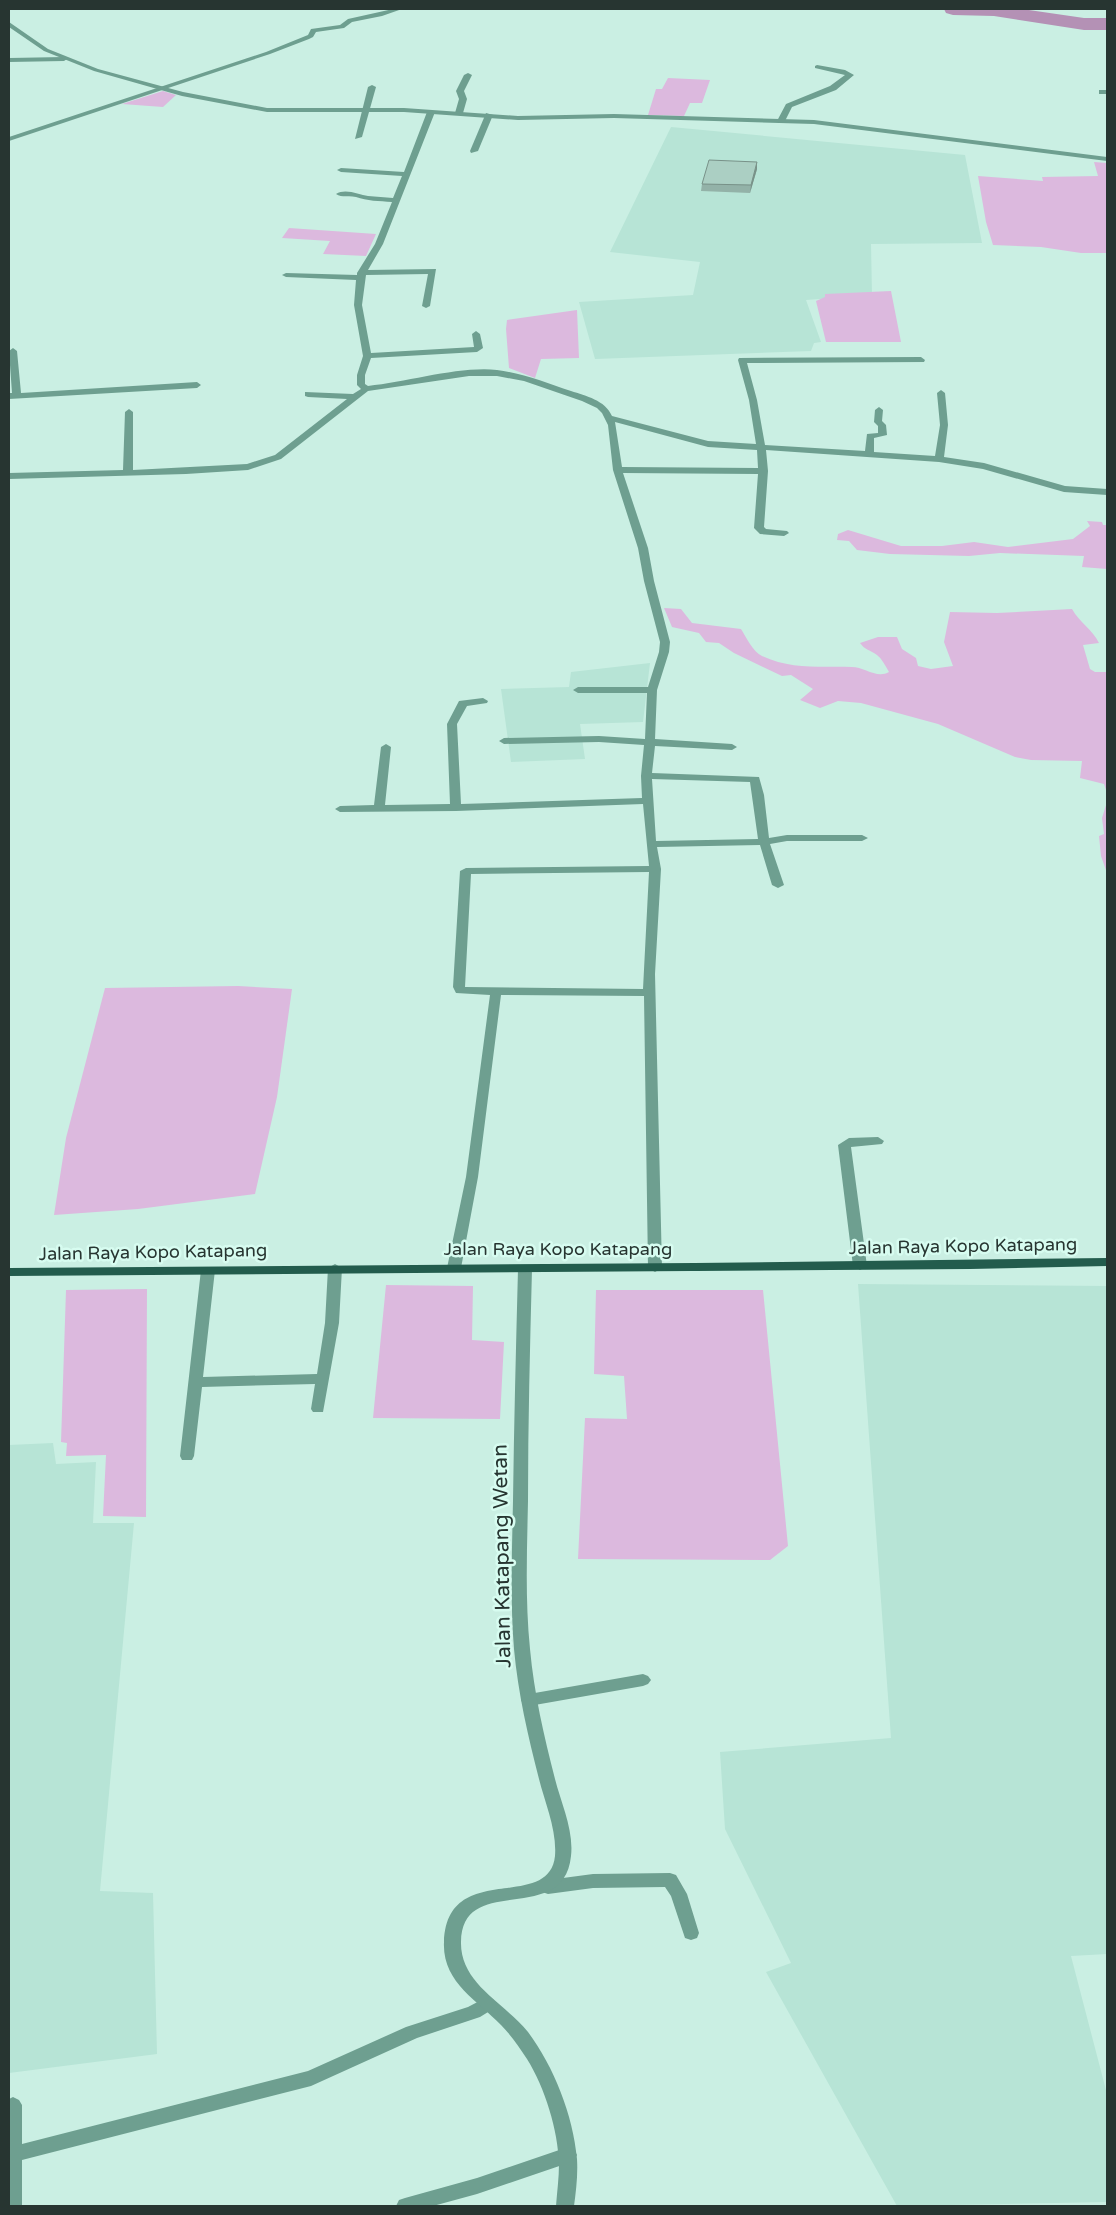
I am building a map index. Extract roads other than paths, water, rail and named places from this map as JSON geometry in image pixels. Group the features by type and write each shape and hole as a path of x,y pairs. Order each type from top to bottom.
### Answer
{"main road":[{"name":"Jalan Raya Kopo Katapang","path":"9,1272 335,1268 656,1268 1107,1262"}],"street":[{"path":"9,139 165,88 307,38 311,36 313,30 318,28 342,26 350,20 380,15 399,9"},
{"path":"9,24 46,50 64,59 96,70 199,98 267,110 431,112 518,118 614,116 841,124 1107,158"},
{"path":"9,60 64,59"},
{"path":"781,121 789,106 833,88 850,75 843,71 817,68"},
{"path":"459,113 463,99 460,91 468,75"},
{"path":"358,137 372,87"},
{"path":"366,389 361,384 360,375 366,356 358,305 360,275 378,244 431,112"},
{"path":"474,151 489,115"},
{"path":"9,135 22,135"},
{"path":"341,170 405,174"},
{"path":"340,194 360,195 362,198 395,200"},
{"path":"286,275 360,275 433,271 426,306"},
{"path":"366,356 475,350 478,348 476,334"},
{"path":"13,351 13,396 197,385"},
{"path":"784,533 763,532 759,528 763,471 761,448 753,400 742,360 921,360"},
{"path":"9,476 248,467 271,461 366,389 392,387 469,373 497,373 519,377 586,399 600,406 610,418 618,470 641,544 665,642 664,652 652,690 650,743 646,776 651,844 655,869 650,993 656,1268"},
{"path":"939,459 944,425 941,393"},
{"path":"308,394 353,397"},
{"path":"869,454 870,436 883,435 882,425 878,422 879,410"},
{"path":"128,472 127,415 129,412"},
{"path":"610,418 700,443 939,459 984,466 1064,489 1107,492"},
{"path":"618,470 763,471"},
{"path":"578,690 652,690"},
{"path":"456,808 454,718 463,702 483,701"},
{"path":"504,741 600,739 732,747"},
{"path":"380,808 386,747"},
{"path":"646,776 755,779 759,795 764,842 778,885"},
{"path":"340,809 456,808 648,801"},
{"path":"651,844 764,842 787,838 862,838"},
{"path":"650,993 460,990 466,871 655,869"},
{"path":"454,1268 472,1177 496,991"},
{"path":"860,1266 844,1145 849,1142 878,1141"},
{"path":"318,1409 332,1323 335,1268"},
{"name":"Jalan Katapang Wetan","path":"525,1269 520,1432 520,1606 522,1649 529,1700 562,1843 562,1868 557,1879 548,1887"},
{"path":"187,1456 208,1270"},
{"path":"196,1382 322,1379"},
{"path":"529,1700 643,1680"},
{"path":"565,2206 568,2155 554,2105 539,2064 529,2046 506,2020 466,1984 453,1959 452,1939 456,1916 468,1905 489,1895 528,1892 548,1887 592,1881 670,1880 679,1894 691,1933"},
{"path":"13,2154 311,2078 398,2038 465,2016 487,2004"},
{"path":"13,2105 13,2206"},
{"path":"405,2206 477,2186 568,2155"}],"waterway":[{"path":"953,9 994,10 1084,24 1107,24"}]}
